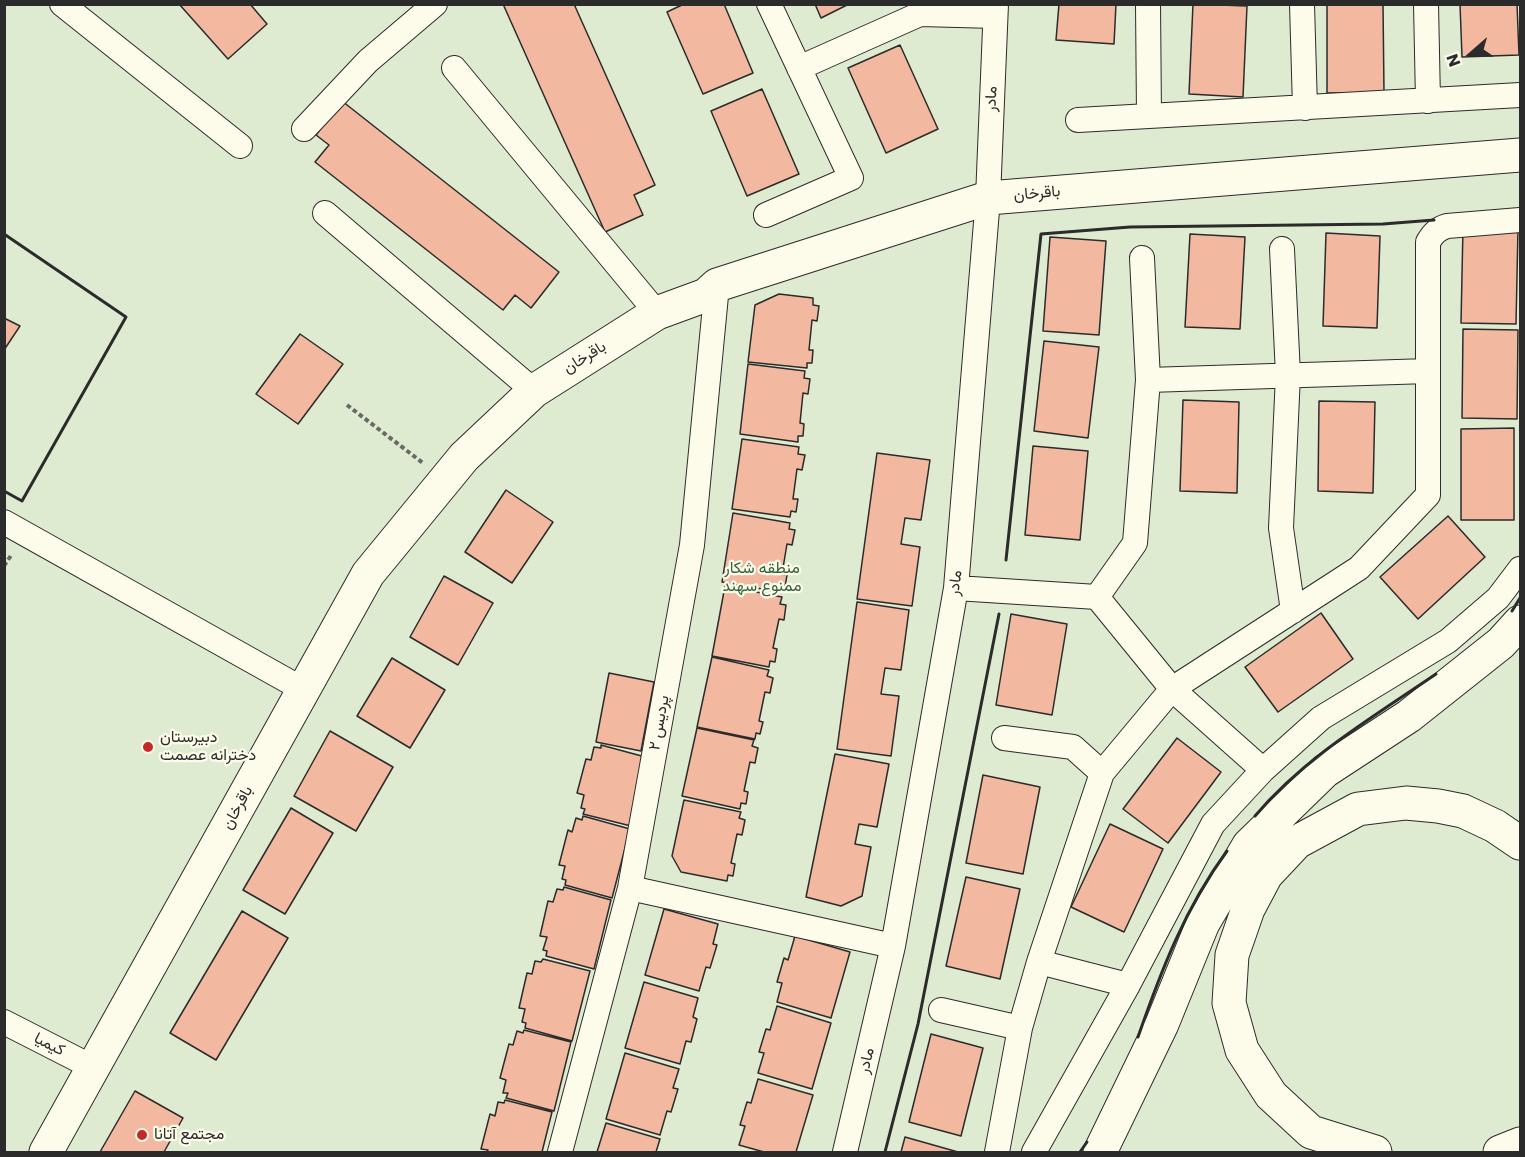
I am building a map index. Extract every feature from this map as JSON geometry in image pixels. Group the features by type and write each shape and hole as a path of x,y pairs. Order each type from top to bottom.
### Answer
{"main road":[{"name":"باقرخان","path":"45,1152 369,574 464,457 534,391 657,313 706,295 717,285 988,198 1521,155"},
{"path":"1100,1152 1162,1024 1203,923 1249,845 1325,771 1409,716 1502,644 1521,622"},
{"path":"1375,1152 1311,1132 1271,1095 1242,1050 1229,1004 1232,955 1248,909 1266,875 1298,842 1358,809 1406,803 1463,811 1496,826 1521,843"},
{"path":"1500,1152 1521,1144"}],"street":[{"path":"62,4 240,146"},
{"path":"304,129 368,61 435,4"},
{"path":"766,214 851,178 769,4"},
{"path":"1148,4 1149,116"},
{"path":"1302,4 1305,108"},
{"path":"1426,4 1428,102"},
{"path":"799,68 917,9 995,10"},
{"name":"مادر","path":"845,1152 893,946 956,588 988,198 995,10"},
{"path":"454,68 657,313"},
{"path":"1078,120 1521,96"},
{"path":"325,213 534,391"},
{"path":"998,1152 1020,1028 1039,962 1102,773 1172,689 1359,568 1428,495 1428,242 1434,233 1447,226 1521,220"},
{"path":"1282,249 1288,375 1281,528 1293,611"},
{"path":"1097,597 1135,543 1149,380 1142,258"},
{"name":"پردیس ۲","path":"561,1152 630,888 692,545 717,285"},
{"path":"1149,380 1428,371"},
{"path":"4,522 304,690"},
{"path":"1034,1152 1128,985 1213,824 1263,770 1321,718 1448,641 1498,598 1521,569"},
{"path":"956,588 1097,597 1172,689 1263,770"},
{"path":"1004,738 1073,747 1102,773"},
{"path":"630,888 893,946"},
{"path":"1039,962 1128,985"},
{"path":"941,1010 1020,1028"},
{"name":"کیمیا","path":"4,1022 93,1068"}],"path":[{"path":"347,405 445,480"}],"green space":[{"name":"منطقه شکار ممنوع سهند","path":"5,5 1520,5 1520,1152 5,1152"}],"building":[{"path":"179,4 250,4 267,24 228,59"},
{"path":"503,4 574,4 655,185 634,195 643,215 605,232"},
{"path":"684,4 724,4 753,73 703,94 667,12"},
{"path":"815,4 849,4 821,18"},
{"path":"1059,4 1116,4 1114,44 1056,40"},
{"path":"1193,4 1247,6 1243,97 1189,94"},
{"path":"1327,4 1383,4 1384,93 1327,93"},
{"path":"1460,4 1517,4 1519,55 1462,57"},
{"path":"900,45 938,129 886,153 848,68"},
{"path":"762,89 799,174 747,196 711,111"},
{"path":"342,101 559,272 531,308 515,295 503,310 315,162 329,145 316,135"},
{"path":"1463,227 1518,229 1516,324 1461,323"},
{"path":"1326,233 1380,236 1377,328 1323,326"},
{"path":"1190,234 1245,237 1240,329 1185,327"},
{"path":"1050,237 1106,241 1099,335 1043,331"},
{"path":"779,294 813,298 813,305 819,306 817,321 812,320 809,350 813,350 812,363 807,363 807,368 748,362 755,305"},
{"path":"4,318 20,326 4,350"},
{"path":"1463,329 1518,330 1517,419 1462,418"},
{"path":"300,334 343,364 298,424 256,394"},
{"path":"1044,341 1099,347 1088,438 1034,431"},
{"path":"748,364 805,371 804,378 810,379 808,394 803,393 800,423 804,424 803,436 798,436 798,442 740,434"},
{"path":"1183,400 1239,402 1237,493 1180,491"},
{"path":"1319,401 1375,402 1373,493 1318,491"},
{"path":"1514,428 1514,520 1461,520 1461,429"},
{"path":"742,439 799,447 798,454 805,455 802,470 797,469 793,499 798,499 796,512 791,511 790,517 732,509"},
{"path":"1033,446 1088,451 1080,540 1025,535"},
{"path":"877,453 930,460 921,520 905,518 901,544 920,547 912,606 857,599"},
{"path":"506,490 553,522 512,583 465,552"},
{"path":"733,513 790,523 789,529 795,530 792,545 787,544 782,574 787,575 785,587 780,587 779,592 722,582"},
{"path":"1448,516 1485,557 1418,619 1380,577"},
{"path":"444,576 493,603 458,665 410,637"},
{"path":"725,586 782,597 780,604 786,605 784,620 779,619 773,648 777,649 775,662 770,661 769,667 712,656"},
{"path":"857,602 909,610 901,670 885,668 881,694 899,696 891,756 837,749"},
{"path":"1321,613 1353,659 1278,712 1245,667"},
{"path":"1011,614 1067,624 1052,715 996,705"},
{"path":"712,657 769,670 767,676 773,678 770,693 765,692 759,721 763,722 760,734 756,733 755,739 697,727"},
{"path":"392,658 445,690 410,748 357,716"},
{"path":"609,673 654,682 641,751 596,742"},
{"path":"697,728 754,740 752,746 758,748 755,763 750,762 744,791 748,792 746,804 741,803 740,809 682,796"},
{"path":"330,731 393,767 356,831 294,796"},
{"path":"1177,738 1221,772 1168,843 1123,809"},
{"path":"601,745 649,758 631,826 583,814 585,809 581,808 584,795 577,793 586,759 591,760 594,747 601,748"},
{"path":"835,754 889,764 877,827 859,824 855,844 871,847 862,896 841,906 806,897"},
{"path":"983,775 1040,787 1023,874 966,863"},
{"path":"684,800 741,812 739,818 745,820 742,835 737,834 731,863 735,864 733,876 728,875 727,881 681,872 672,856"},
{"path":"291,808 333,833 285,914 243,890"},
{"path":"583,816 630,829 612,898 565,885 566,880 562,879 565,866 559,865 568,830 572,832 576,818 582,820"},
{"path":"1110,824 1163,849 1124,932 1071,907"},
{"path":"966,877 1020,889 1000,979 946,966"},
{"path":"564,887 611,900 594,969 546,956 547,951 543,950 547,937 540,936 548,901 553,902 557,889 563,890"},
{"path":"664,909 718,924 713,944 717,945 710,968 706,967 699,991 645,975"},
{"path":"242,911 288,938 216,1060 170,1033"},
{"path":"795,936 850,952 831,1018 777,1002 782,983 777,982 784,958 788,960"},
{"path":"543,959 590,971 572,1041 525,1028 526,1023 522,1022 525,1009 519,1008 527,973 532,974 535,961 541,962"},
{"path":"644,982 698,998 693,1017 697,1019 691,1042 686,1041 680,1064 625,1048"},
{"path":"777,1006 831,1023 812,1089 758,1073 764,1053 759,1052 766,1029 770,1030"},
{"path":"524,1030 571,1042 554,1111 506,1098 508,1093 503,1093 506,1080 500,1078 509,1044 513,1045 517,1031 523,1033"},
{"path":"931,1034 983,1048 961,1136 909,1122"},
{"path":"625,1053 679,1069 673,1088 678,1089 671,1112 667,1111 660,1135 606,1119"},
{"path":"758,1079 813,1095 796,1152 764,1152 739,1145 745,1126 740,1125 747,1102 751,1103"},
{"name":"مجتمع آتانا","path":"135,1091 183,1118 164,1152 100,1152"},
{"path":"505,1100 552,1112 542,1152 487,1152 488,1150 481,1149 490,1114 495,1116 498,1102 504,1103"},
{"path":"606,1123 660,1139 656,1152 597,1152"},
{"path":"905,1137 958,1152 901,1152"}],"wall":[{"path":"1006,560 1041,234 1130,227 1383,224 1434,220"},
{"path":"4,234 126,317 22,501 4,491"},
{"path":"1512,611 1520,598"},
{"path":"885,1152 918,1024 999,614"},
{"path":"1255,816 1318,756 1436,674"},
{"path":"1138,1037 1186,917 1227,851"},
{"path":"1080,1152 1087,1142"}],"place":[{"name":"دبیرستان دخترانه عصمت","path":"148,747"},
{"name":"مجتمع آتانا","path":"142,1135"}]}
